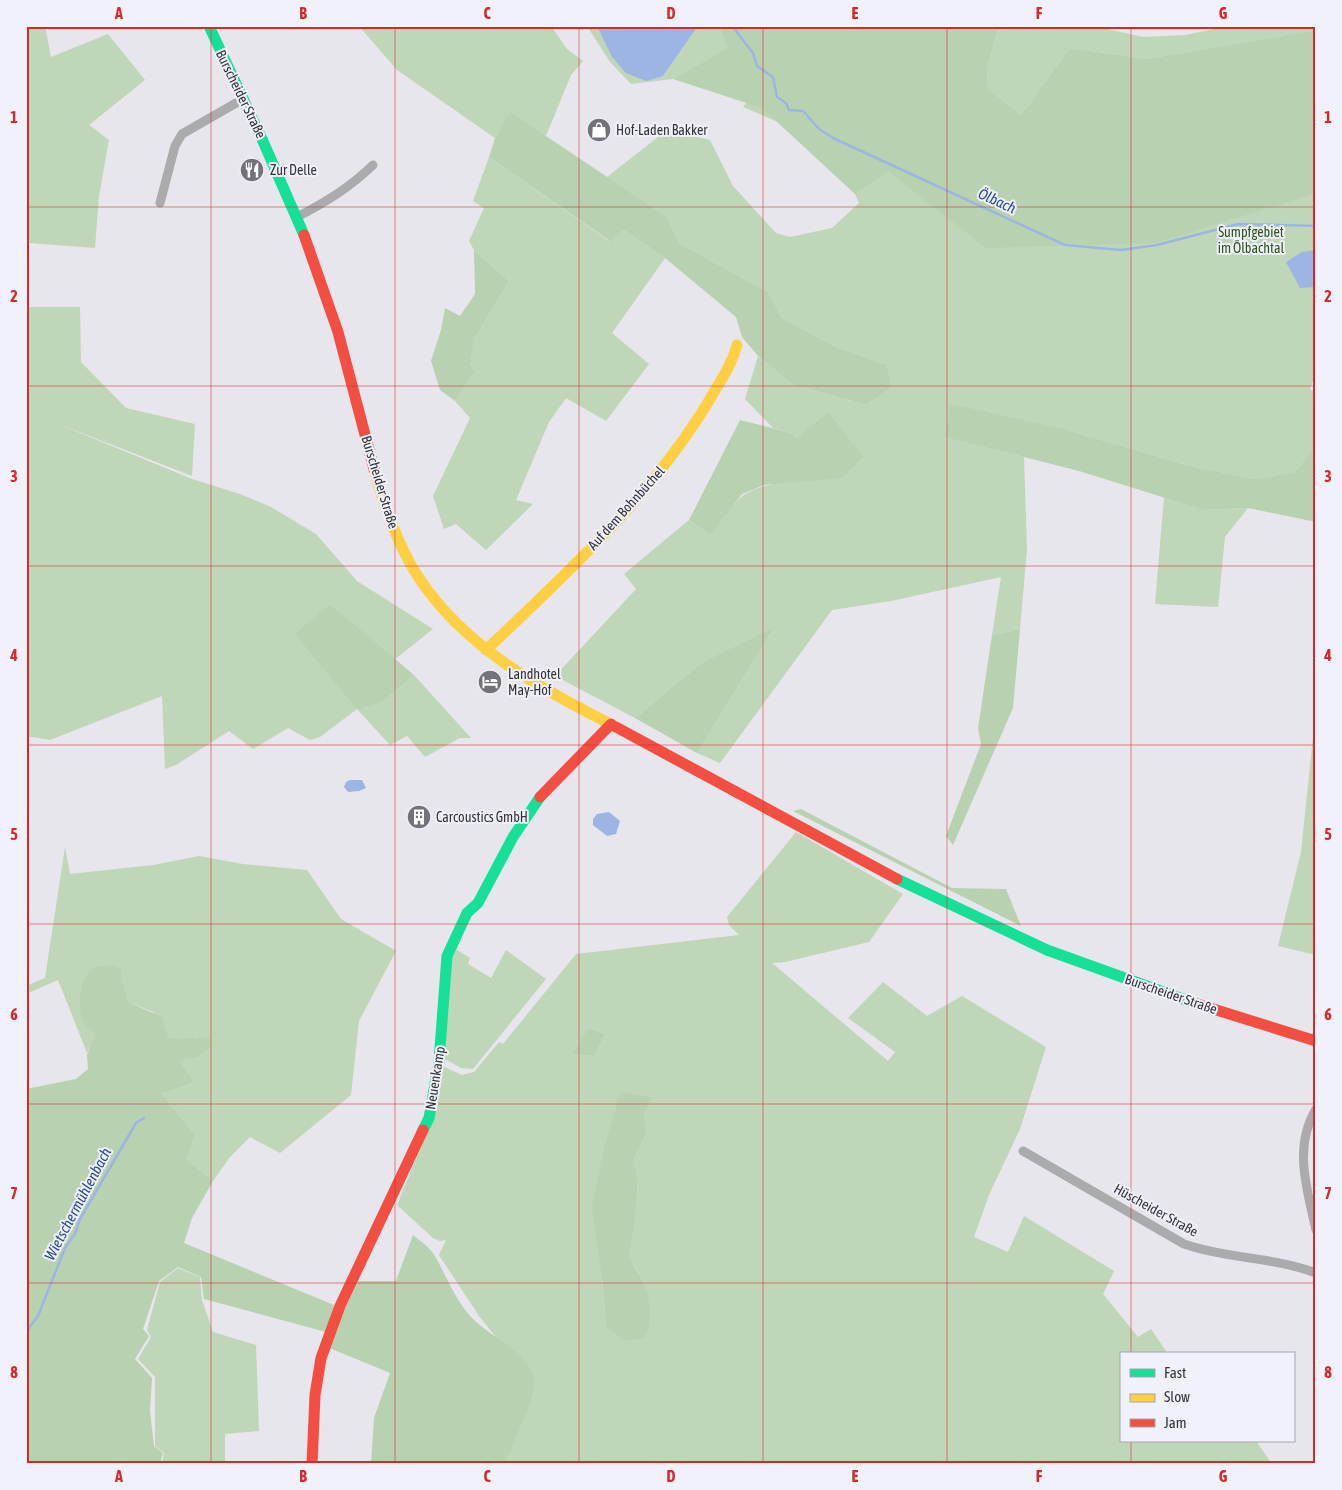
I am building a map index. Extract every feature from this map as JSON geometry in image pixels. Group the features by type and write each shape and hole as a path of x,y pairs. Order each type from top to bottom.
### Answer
{"main road":[{"name":"Burscheider Straße","path":"209,26 297,216 338,331 378,484 399,542 418,577 436,602 486,650 525,676 611,724 950,905 1028,942 1123,978 1316,1041"},
{"name":"Auf dem Bohnbüchel","path":"486,650 571,568 662,470 697,420 734,357 738,345"},
{"name":"Neuenkamp","path":"312,1464 315,1395 321,1358 340,1306 429,1118 439,1061 447,956 467,913 478,902 536,802 572,762 602,736 611,724"}],"street":[{"path":"160,203 175,146 182,134 243,100"},
{"path":"297,216 334,198 354,184 373,165"},
{"path":"1316,1109 1310,1119 1303,1155 1303,1170 1316,1230"},
{"name":"Hüscheider Straße","path":"1023,1151 1184,1244 1206,1251 1294,1266 1316,1273"}],"green space":[{"path":"26,26 45,26 51,57 108,34 145,80 89,125 109,140 99,196 95,248 29,243 26,275"},
{"path":"359,26 551,26 567,49 583,61 571,75 546,136 510,113 495,138 397,70"},
{"path":"587,26 597,26 604,39 663,76 698,26 719,26 729,48 673,79 631,84 610,62"},
{"path":"719,26 999,26 987,68 988,89 1021,115 1070,48 1146,59 1316,30 1316,193 1156,243 986,248 888,171 855,194 762,108 673,79 728,48"},
{"path":"999,26 1094,26 1143,37 1185,35 1228,26 1316,26 1316,30 1146,59 1070,48 1021,115 988,89 987,68"},
{"name":"Sumpfgebiet im Ölbachtal","path":"797,35 898,118 1316,162 1316,373 1310,389 1316,393 1316,444 1295,472 1254,479 1187,465 1067,430 946,437 1024,457 1027,549 1020,629 992,635 1001,577 891,601 832,610 720,763 697,753 773,630 701,663 635,718 555,676 636,589 624,574 689,520 710,535 742,496 760,487 789,482 809,429 797,438 791,433 773,428 745,399 758,356 793,385 867,405 892,387 887,365 834,346 782,318 768,292 679,243 667,217 607,177 667,130 710,140 733,186 776,233 790,237 832,228 859,203 855,194 869,184 785,125 743,107"},
{"path":"510,112 667,217 679,243 768,292 782,318 834,346 887,365 892,387 867,405 793,385 758,356 742,337 736,317 665,258 624,230 610,241 489,157 495,138"},
{"path":"489,157 609,241 624,230 665,258 612,333 649,364 606,421 566,398 549,422 516,500 533,504 486,550 456,524 444,529 433,496 470,418 455,401 475,371 470,365 475,338 509,281 474,250 469,241 484,208 473,201"},
{"path":"474,250 509,281 475,338 470,365 475,371 455,401 440,390 431,361 441,330 445,308 460,316 475,294"},
{"path":"26,307 80,307 81,362 126,408 195,424 192,476 56,423 192,479 240,494 271,507 316,534 357,581 433,629 394,660 330,604 296,634 384,701 414,675 471,738 460,738 425,757 407,736 390,745 357,709 320,737 310,740 288,728 253,749 229,731 176,765 165,769 162,696 50,740 26,736"},
{"path":"951,404 1067,430 1187,465 1254,479 1295,472 1316,444 1314,487 1316,488 1316,522 1248,508 1204,510 1079,471 945,437"},
{"path":"828,412 863,457 842,478 764,485 742,494 710,535 689,520 740,420 791,433 797,438"},
{"path":"1164,497 1204,510 1248,508 1225,537 1218,607 1155,604"},
{"path":"330,604 414,675 384,701 357,709 295,634"},
{"path":"774,628 697,753 635,718 701,663"},
{"path":"1020,629 1013,708 953,845 946,836 981,744 978,728 992,635"},
{"path":"1316,708 1316,955 1278,946 1301,852"},
{"path":"801,809 952,888 1006,889 1021,926 793,811"},
{"path":"796,832 903,894 869,942 785,962 772,963 888,1061 895,1052 848,1018 883,982 927,1016 962,996 1046,1047 1020,1129 989,1195 974,1237 1008,1252 1024,1216 1114,1271 1103,1294 1138,1337 1151,1329 1167,1352 1120,1352 1120,1442 1257,1442 1272,1464 505,1464 525,1361 496,1337 479,1316 439,1255 446,1240 440,1241 433,1238 397,1205 427,1133 442,1066 462,1075 474,1072 499,1042 503,1044 576,954 739,935 729,925 727,917","holes":["588,1028 606,1034 594,1056 574,1054","621,1091 653,1097 644,1115 647,1133 634,1158 638,1182 635,1222 629,1257 639,1274 606,1326 602,1278"]},
{"path":"65,847 70,874 153,865 199,856 243,864 307,870 341,919 396,951 359,1021 351,1095 280,1153 250,1137 230,1157 213,1181 187,1159 195,1135 162,1094 194,1082 180,1061 199,1037 183,1040 168,1037 153,1012 128,1002 121,971 84,1022 96,1034 87,1053 58,980 26,994 26,986 45,978"},
{"path":"454,948 470,958 468,964 491,978 506,950 546,979 473,1069 461,1068 443,1058 448,963"},
{"path":"114,965 121,971 128,1002 162,1017 168,1037 179,1039 209,1038 212,1045 197,1057 180,1061 194,1082 162,1094 195,1135 187,1159 213,1181 192,1218 184,1243 334,1305 326,1332 204,1299 201,1277 178,1267 159,1281 143,1329 149,1336 135,1359 152,1378 150,1411 154,1446 163,1453 160,1464 26,1464 26,1089 76,1079 88,1069 87,1055 95,1034 84,1023 80,1010 83,985 85,978 94,968"},
{"path":"588,1028 606,1034 594,1056 573,1054"},
{"path":"621,1091 653,1097 644,1115 647,1133 634,1158 638,1182 635,1223 629,1257 648,1296 650,1316 645,1338 625,1341 606,1326 602,1278 592,1207 604,1149"},
{"path":"413,1235 433,1253 455,1295 472,1318 518,1354 531,1371 534,1381 531,1400 505,1464 371,1464 374,1418 390,1373 327,1347 358,1281 396,1281"},
{"path":"178,1268 200,1277 202,1300 213,1332 256,1345 259,1431 225,1434 225,1464 162,1464 164,1453 155,1446 155,1377 138,1359 151,1337 147,1330 160,1282"}],"water":[{"path":"597,26 698,26 663,76 646,81 626,73 612,57"},
{"path":"1316,250 1316,287 1300,288 1286,262 1302,252"},
{"path":"362,780 366,788 348,792 344,787 346,782"},
{"path":"609,812 620,821 616,834 607,836 593,825 593,819 597,814"}],"waterway":[{"name":"Ölbach","path":"732,26 753,53 757,66 773,77 777,97 786,103 789,110 803,111 819,129 833,138 1065,245 1121,250 1157,245 1238,224 1316,226"},
{"name":"Wietschermühlenbach","path":"26,1332 38,1316 65,1248 75,1234 80,1219 136,1123 144,1118"}],"traffic: fast":[{"path":"209,26 304,235"},
{"path":"423,1130 429,1118 439,1061 447,956 467,913 478,903 513,837 540,797"},
{"path":"897,879 1047,950 1194,1003"}],"traffic: slow":[{"path":"486,650 547,592 635,501 662,468 710,399 729,366 737,345"},
{"path":"374,469 387,511 411,565 438,603 459,626 507,665 561,698 616,727"}],"traffic: jam":[{"path":"304,235 338,332 374,469"},
{"path":"540,797 611,724"},
{"path":"616,727 897,879"},
{"path":"1194,1003 1316,1041"},
{"path":"312,1464 315,1395 321,1358 340,1306 423,1130"}],"place":[{"name":"Hof-Laden Bakker","path":"599,130"},
{"name":"Zur Delle","path":"252,170"},
{"name":"Landhotel May-Hof","path":"490,682"},
{"name":"Carcoustics GmbH","path":"419,817"}]}
